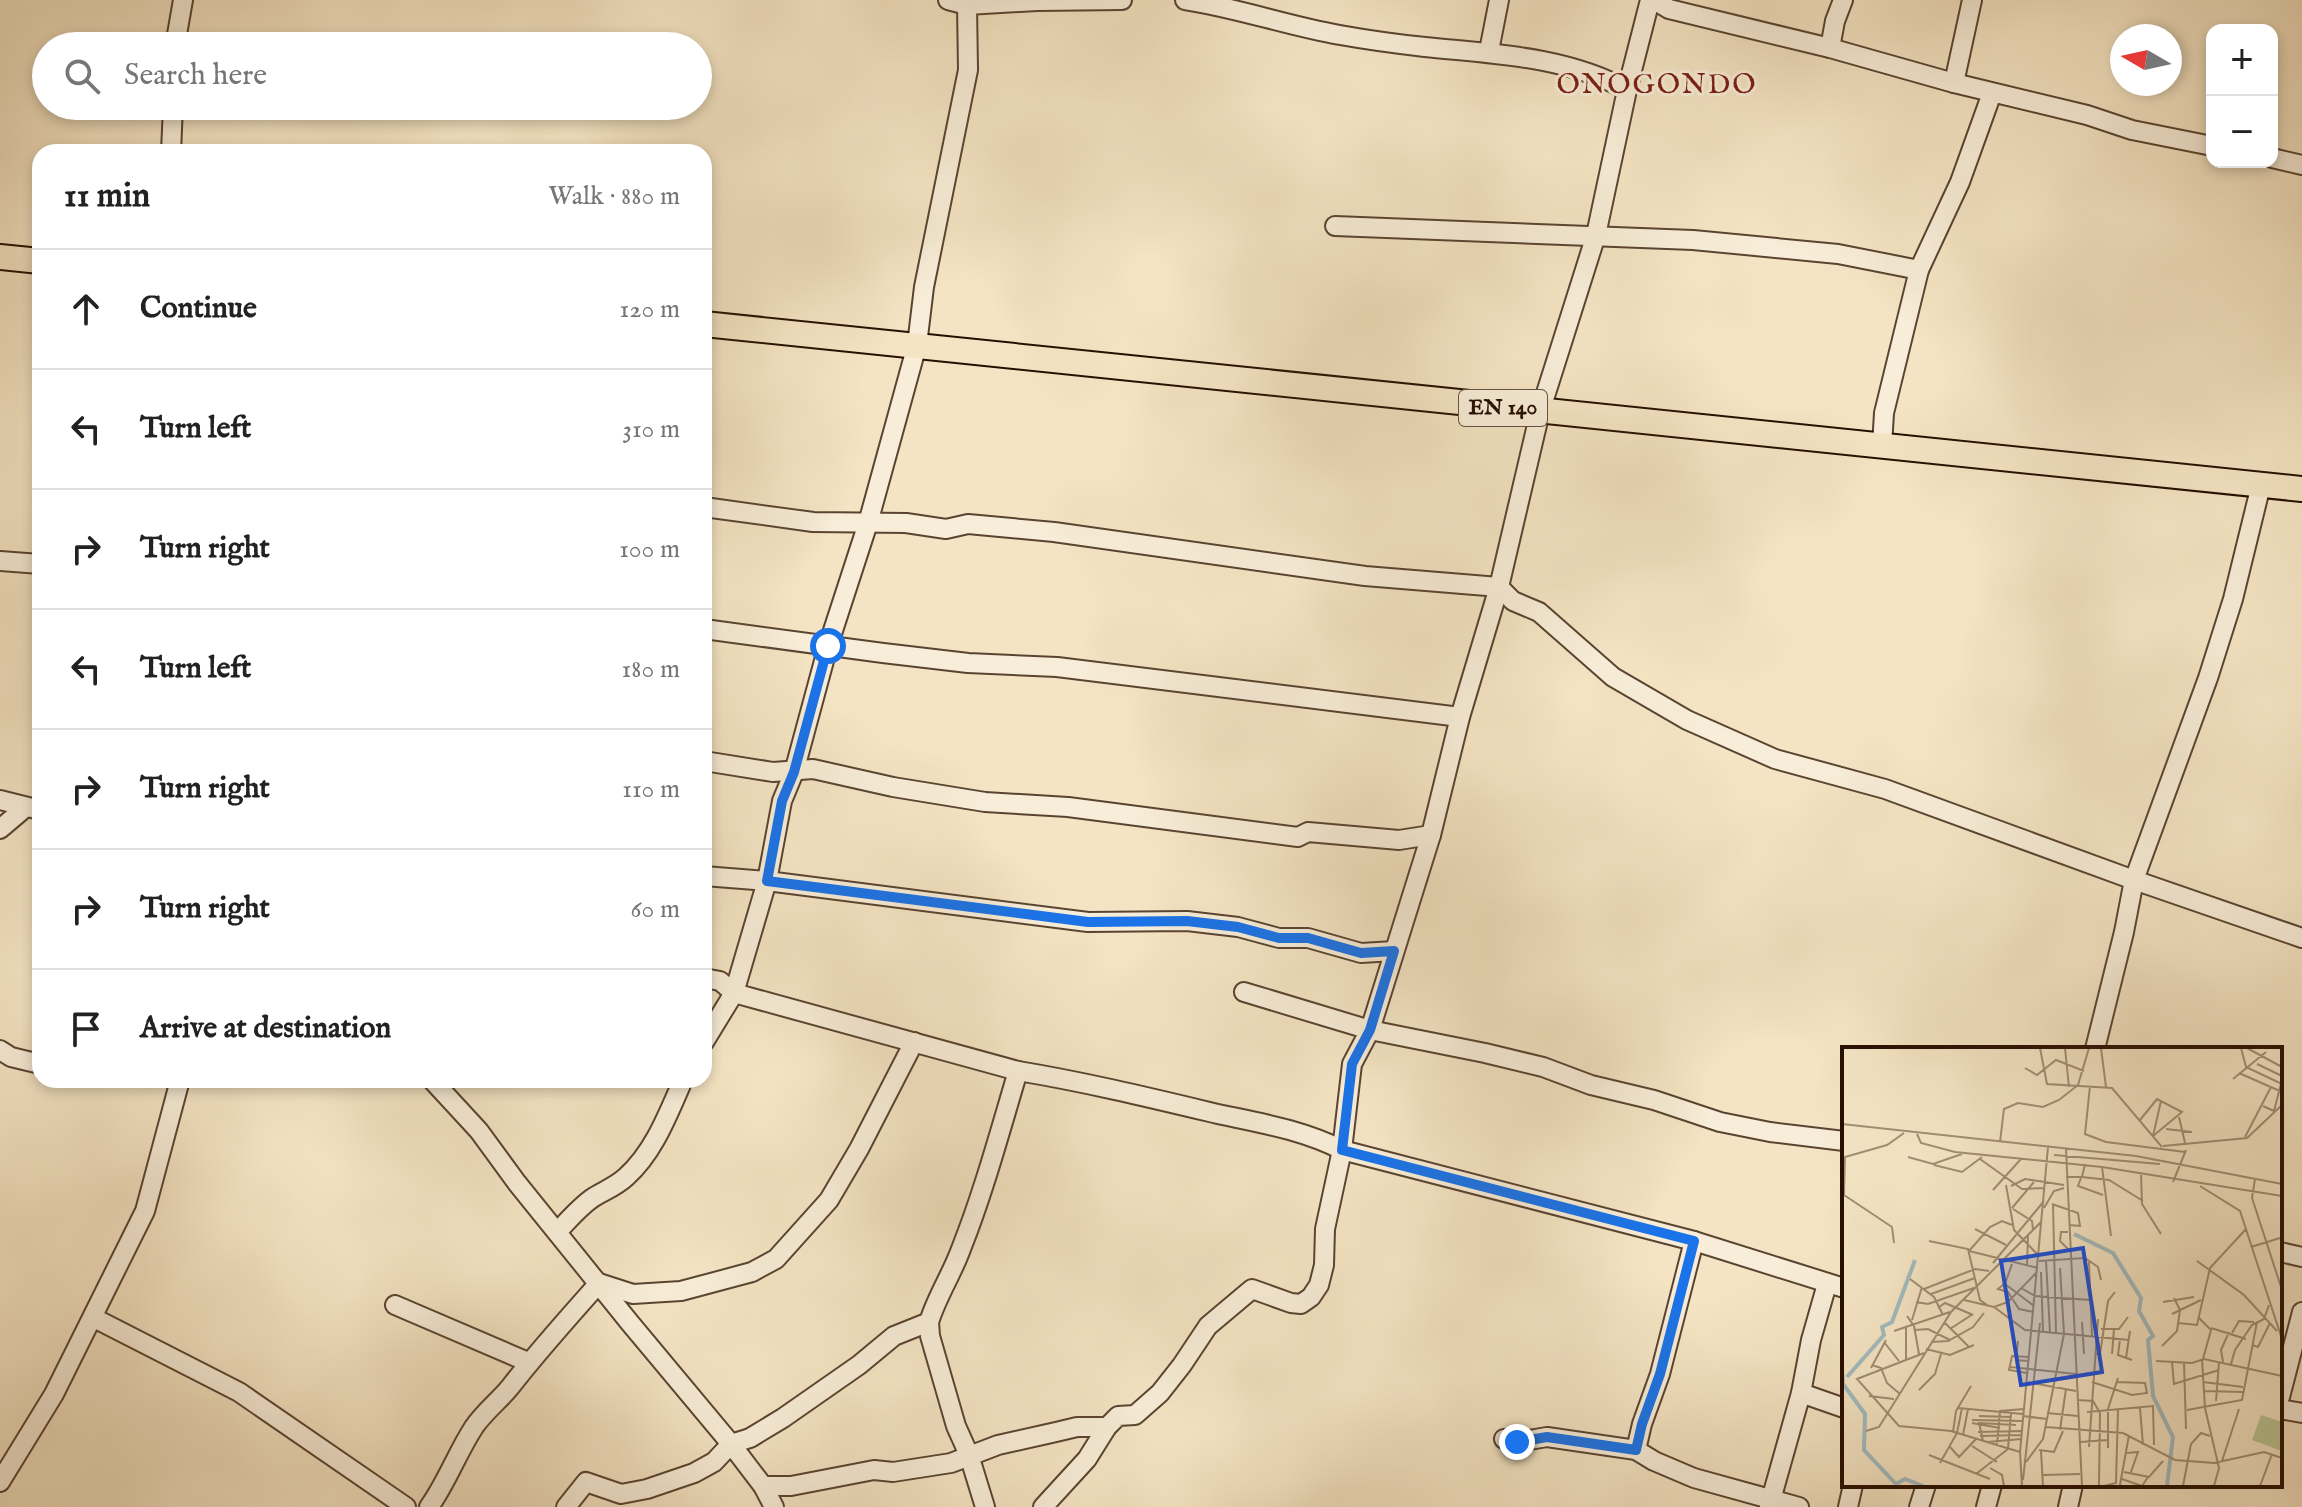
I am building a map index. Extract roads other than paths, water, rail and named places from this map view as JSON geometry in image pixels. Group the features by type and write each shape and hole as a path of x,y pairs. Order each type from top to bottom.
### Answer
{"main road":[{"path":"0,257 32,260"},
{"name":"EN 140","path":"712,325 2302,489"}],"street":[{"path":"177,32 183,0"},
{"path":"948,0 967,5 1122,0"},
{"path":"1185,0 1338,34 1424,47 1489,51 1576,69 1607,79 1627,90"},
{"path":"1489,51 1499,0"},
{"path":"1043,1507 1087,1459 1107,1427 1118,1416 1135,1415 1160,1393 1208,1326 1252,1289 1301,1304 1311,1297 1319,1285 1324,1265 1325,1229 1342,1150 1352,1064 1370,1030 1431,835 1460,717 1499,587 1540,412 1596,235 1627,90 1652,0 1669,9 2087,115 2132,130 2206,145"},
{"path":"1830,48 1843,0"},
{"path":"1954,83 1972,0"},
{"path":"712,1029 734,993 767,881 782,801 794,772 828,646 868,523 917,345 924,287 968,70 967,5"},
{"path":"1882,446 1884,413 1919,270 1960,182 1992,93"},
{"path":"171,144 172,120"},
{"path":"2278,159 2302,165"},
{"path":"1335,226 1693,240 1838,254 1919,270"},
{"path":"2095,1047 2134,880 2208,678 2233,599 2261,485"},
{"path":"712,508 813,522 906,523 946,529 968,524 1054,532 1365,576 1499,587 1513,601 1539,612 1613,677 1687,720 1775,759 1885,789 2302,938"},
{"path":"0,561 32,563"},
{"path":"712,630 968,663 1057,667 1460,717"},
{"path":"712,762 773,772 813,769 893,787 985,802 1068,807 1298,837 1308,832 1399,840 1431,835"},
{"path":"0,800 32,808"},
{"path":"0,829 32,809"},
{"path":"712,877 1088,922 1187,921 1238,927 1279,938 1308,938 1361,953 1394,951"},
{"path":"712,980 720,981 734,993 1018,1071 1285,1128 1323,1140 1342,1150 1694,1241 1835,1286 1811,1340 1801,1393 1770,1504"},
{"path":"1244,992 1370,1030 1543,1067 1591,1085 1654,1100 1720,1122 1842,1141"},
{"path":"599,1283 633,1294 681,1291 752,1272 776,1259 829,1200 914,1042"},
{"path":"0,1050 11,1057 32,1062"},
{"path":"985,1507 969,1455 956,1426 930,1336 929,1322 936,1299 960,1253 981,1195 1018,1071"},
{"path":"0,1482 54,1394 145,1211 178,1088"},
{"path":"439,1088 479,1131 686,1393 731,1444 763,1486 774,1507"},
{"path":"557,1232 594,1197 609,1191 628,1175 663,1124 679,1088"},
{"path":"1636,1450 1660,1374 1694,1241"},
{"path":"2282,1252 2302,1257"},
{"path":"429,1507 474,1427 599,1283"},
{"path":"395,1305 528,1362"},
{"path":"2282,1389 2302,1312"},
{"path":"94,1318 239,1392 406,1507"},
{"path":"566,1507 586,1482 621,1494 694,1473 714,1462 731,1444 750,1438 783,1418 859,1365 894,1336 929,1322"},
{"path":"1801,1393 1842,1407"},
{"path":"2282,1409 2302,1413"},
{"path":"763,1486 791,1486 874,1470 904,1471 951,1463 969,1455 1077,1427 1107,1427"},
{"path":"1504,1439 1517,1442 1547,1437 1636,1450 1694,1478 1770,1504 1799,1507"},
{"path":"1848,1507 1853,1487"},
{"path":"1919,1507 1925,1487"},
{"path":"1986,1507 1991,1487"},
{"path":"2068,1507 2073,1487"}],"district":[{"name":"ONOGONDO","path":"1657,85"}]}
